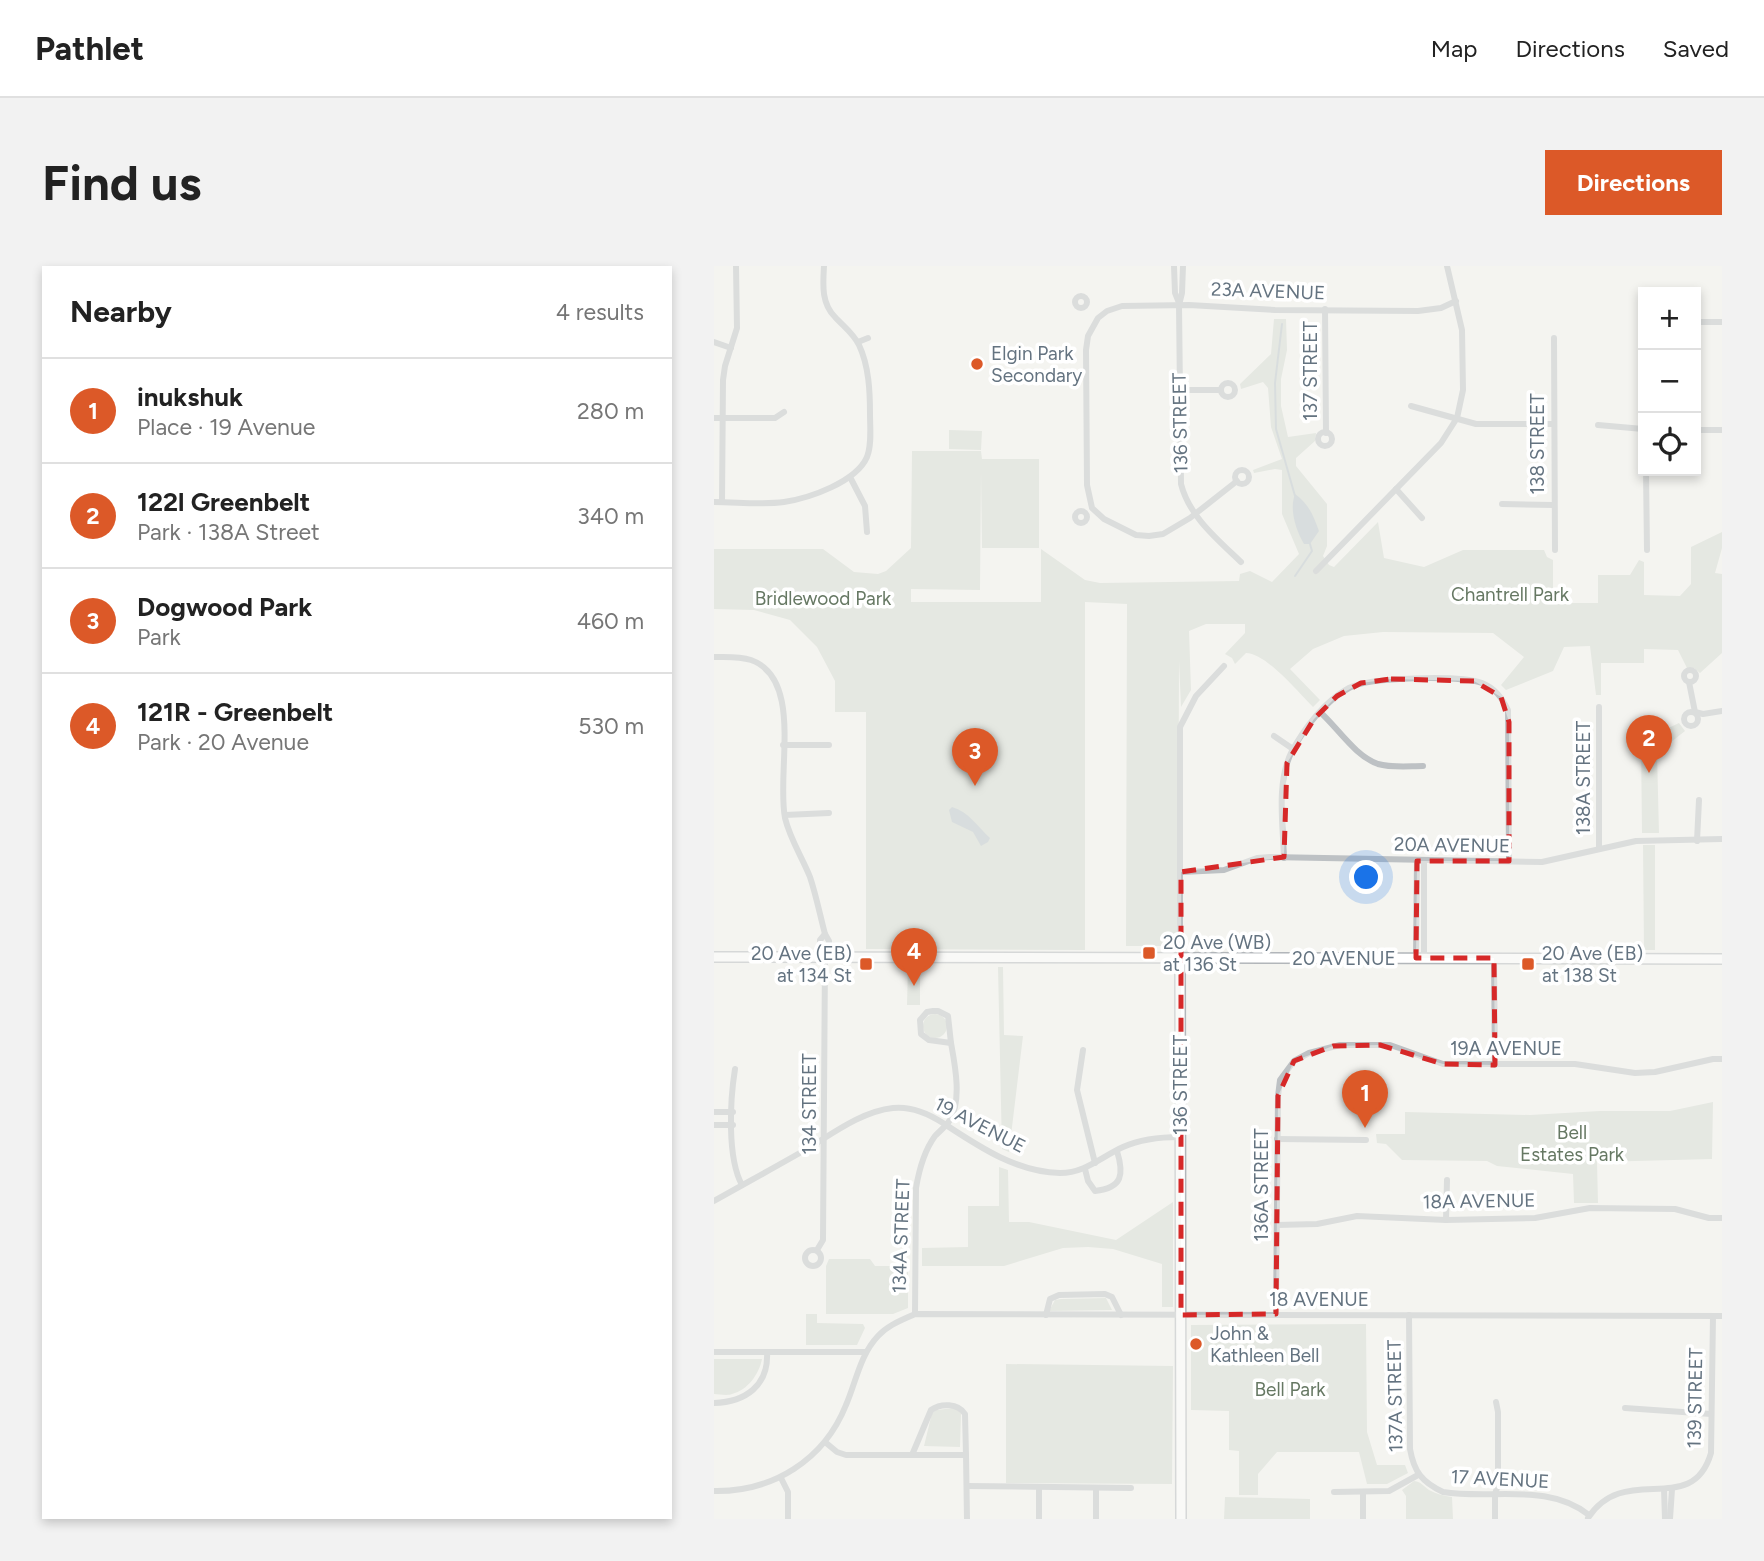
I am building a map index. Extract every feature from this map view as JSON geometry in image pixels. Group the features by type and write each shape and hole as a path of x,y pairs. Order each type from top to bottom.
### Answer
{"street":[{"path":"722,502 723,380 737,328 736,266"},
{"path":"714,502 783,502 824,490 850,477 862,465 870,441 868,384 858,342 826,303 823,287 824,266"},
{"name":"136 STREET","path":"1174,266 1175,293 1179,304"},
{"name":"136 STREET","path":"1183,266 1179,304 1180,476 1186,499 1196,514 1241,562"},
{"path":"1316,571 1441,443 1457,418 1463,390 1462,330 1447,266"},
{"name":"23A AVENUE","path":"1098,318 1107,311 1122,306 1179,304 1275,310 1418,311 1441,308 1456,300"},
{"path":"1086,306 1098,318 1088,336 1086,350 1087,485 1092,508 1104,519 1136,535 1163,534 1196,514 1237,481"},
{"name":"137 STREET","path":"1325,309 1326,433"},
{"path":"1701,322 1722,323"},
{"path":"858,342 868,338"},
{"name":"138 STREET","path":"1554,338 1555,550"},
{"path":"714,342 731,348"},
{"path":"1179,390 1221,390"},
{"path":"1411,406 1476,424 1553,424"},
{"path":"714,418 775,418 785,411"},
{"path":"1598,425 1638,429"},
{"path":"1701,429 1722,430"},
{"path":"1646,476 1647,550"},
{"path":"850,477 865,506 867,532"},
{"path":"1396,489 1417,510 1422,519"},
{"path":"1502,504 1553,505"},
{"path":"1085,513 1092,508"},
{"name":"134 STREET","path":"714,657 744,658 762,665 775,679 782,696 785,815 810,878 825,934 820,940 825,957 823,1240 817,1250"},
{"name":"136 STREET","path":"1181,1519 1180,727 1201,688 1224,666"},
{"path":"1284,858 1284,779 1293,749 1320,712 1345,691 1371,681 1474,681 1496,692 1505,703 1509,722 1509,861"},
{"path":"1689,682 1695,712 1703,714 1722,711"},
{"name":"138A STREET","path":"1599,707 1599,849"},
{"path":"1320,712 1362,754 1376,763 1423,766"},
{"path":"1274,736 1293,749"},
{"path":"783,745 829,745"},
{"path":"1697,841 1699,800"},
{"path":"785,815 829,813"},
{"name":"20A AVENUE","path":"1181,872 1224,870 1257,858 1549,861 1636,841 1722,839"},
{"path":"1420,860 1420,958"},
{"name":"20 AVENUE","path":"714,957 1722,959"},
{"path":"1494,958 1495,1065"},
{"name":"134A STREET","path":"915,1314 918,1173 928,1148 946,1125 956,1106 954,1057 948,1016 939,1011 928,1012 923,1016 919,1025 925,1038 951,1043"},
{"name":"19A AVENUE","path":"1294,1061 1308,1053 1333,1046 1380,1045 1399,1048 1443,1064 1575,1064 1635,1073 1655,1072 1722,1059"},
{"path":"1083,1050 1077,1090 1095,1163"},
{"name":"136A STREET","path":"1276,1314 1278,1088 1284,1073 1294,1061"},
{"path":"735,1069 735,1172 741,1185"},
{"name":"19 AVENUE","path":"825,1138 867,1115 896,1108 913,1109 946,1125 983,1149 1017,1164 1058,1173 1085,1169 1140,1141 1180,1137"},
{"path":"714,1112 733,1112"},
{"path":"714,1125 733,1125"},
{"path":"714,1201 825,1138"},
{"path":"1277,1139 1366,1140"},
{"path":"1085,1169 1087,1181 1095,1191 1107,1190 1115,1185 1121,1175 1117,1151"},
{"path":"1446,1220 1447,1180"},
{"name":"18A AVENUE","path":"1277,1225 1318,1224 1357,1216 1446,1220 1535,1218 1590,1208 1675,1209 1709,1218 1722,1218"},
{"path":"1046,1315 1050,1299 1059,1295 1105,1294 1112,1297 1121,1315"},
{"path":"714,1491 742,1490 780,1478 806,1461 825,1442 841,1418 866,1352 878,1335 915,1314"},
{"name":"18 AVENUE","path":"915,1314 1722,1317"},
{"name":"137A STREET","path":"1409,1315 1410,1450 1418,1475"},
{"name":"139 STREET","path":"1699,1477 1707,1467 1711,1453 1713,1317"},
{"path":"714,1352 866,1352"},
{"path":"714,1403 729,1403 751,1393 765,1372 767,1352"},
{"path":"1495,1519 1495,1494 1498,1485 1496,1402"},
{"path":"912,1455 931,1410 936,1406 955,1405 961,1408 965,1414 967,1519"},
{"path":"1625,1408 1711,1414"},
{"path":"825,1442 837,1452 846,1455 967,1455"},
{"path":"1334,1492 1389,1491 1418,1475"},
{"name":"17 AVENUE","path":"1418,1475 1443,1492 1553,1496 1575,1504 1588,1517 1614,1494 1627,1490 1672,1489 1685,1486 1699,1477"},
{"path":"780,1478 788,1492 788,1519"},
{"path":"967,1486 1131,1488"},
{"path":"1039,1487 1039,1519"},
{"path":"1096,1488 1096,1519"},
{"path":"1664,1489 1668,1519"},
{"path":"1668,1519 1672,1489"},
{"path":"1363,1492 1363,1519"}],"highlighted area":[{"path":"1391,679 1474,681 1501,697 1509,722 1509,861 1417,861 1416,958 1494,958 1495,1065 1443,1064 1380,1045 1333,1046 1294,1061 1278,1096 1276,1314 1181,1315 1181,872 1284,857 1287,763 1314,719 1337,696 1361,683"}],"green space":[{"path":"1274,319 1286,319 1287,350 1281,379 1281,406 1288,437 1316,433 1315,441 1296,458 1296,466 1327,504 1327,546 1323,556 1329,565 1334,567 1378,522 1384,558 1424,567 1463,550 1544,550 1547,557 1553,560 1553,603 1598,603 1598,575 1630,575 1639,560 1644,562 1644,595 1680,596 1691,584 1691,547 1722,532 1722,548 1715,573 1722,574 1722,653 1700,673 1694,668 1687,668 1678,650 1644,649 1644,663 1601,663 1601,695 1596,695 1590,646 1564,647 1553,671 1506,690 1501,685 1524,657 1493,633 1383,632 1344,636 1313,649 1290,669 1320,700 1313,707 1263,659 1246,653 1235,664 1232,658 1225,654 1245,633 1245,624 1206,624 1189,631 1191,690 1181,707 1179,661 1178,946 1126,946 1127,604 1085,602 1085,950 866,949 866,712 835,712 835,681 817,647 790,620 754,610 714,609 714,549 823,549 854,572 878,574 886,571 911,548 912,451 981,451 982,459 1039,459 1039,548 982,548 981,472 980,590 911,589 911,602 1041,602 1041,549 1085,580 1100,583 1239,581 1240,574 1250,571 1272,582 1299,554 1282,514 1282,470 1254,473 1253,470 1282,459 1271,427 1268,388 1263,382 1241,389 1240,384 1271,354"},
{"path":"949,430 982,431 981,450 949,449"},
{"path":"1679,723 1685,731 1657,753 1659,833 1642,833 1641,741"},
{"path":"1643,845 1655,845 1655,950 1644,950"},
{"path":"908,966 920,966 920,1005 907,1005"},
{"path":"998,967 1003,967 1004,1035 1023,1036 1009,1152 1002,1149"},
{"path":"935,1014 944,1017 947,1026 944,1035 935,1038 926,1035 923,1026 926,1017"},
{"name":"Bell Estates Park","path":"1713,1102 1712,1159 1597,1162 1598,1203 1574,1203 1573,1174 1497,1166 1487,1161 1402,1160 1386,1144 1377,1143 1376,1134 1405,1134 1405,1112 1530,1115 1670,1111"},
{"path":"999,1167 1008,1170 1009,1222 1029,1222 1116,1240 1173,1202 1173,1307 1162,1307 1162,1264 1113,1249 1063,1248 1004,1266 922,1266 922,1248 968,1247 968,1206 999,1206"},
{"path":"829,1259 870,1259 875,1266 908,1266 908,1308 893,1314 826,1314 826,1266"},
{"path":"1106,1298 1112,1310 1049,1311 1055,1300"},
{"path":"806,1314 817,1314 817,1323 863,1324 865,1328 857,1345 806,1345"},
{"name":"Bell Park","path":"1366,1324 1367,1432 1377,1465 1405,1465 1408,1473 1387,1484 1367,1484 1359,1452 1277,1452 1258,1474 1258,1495 1239,1495 1239,1451 1229,1450 1229,1411 1191,1410 1191,1325"},
{"path":"714,1359 762,1359 748,1385 738,1392 725,1395 714,1394"},
{"path":"1006,1364 1173,1366 1172,1484 1006,1483"},
{"path":"955,1408 961,1413 960,1447 924,1446 932,1413"},
{"path":"1414,1481 1435,1493 1452,1497 1453,1519 1406,1519 1406,1496 1402,1490"},
{"path":"1225,1497 1310,1499 1310,1519 1224,1519"}],"shaded area":[{"path":"1295,494 1310,510 1319,531 1310,544 1304,544 1296,526 1293,513"},
{"path":"952,807 972,820 990,838 988,842 981,846 973,832 952,822 949,810"}],"waterway":[{"path":"1282,324 1275,383 1276,429 1295,496"},
{"path":"1295,576 1312,551 1310,544"}],"place":[{"name":"Elgin Park Secondary","path":"977,364"},
{"name":"122l Greenbelt","path":"1649,773"},
{"name":"Dogwood Park","path":"975,786"},
{"name":"20 Ave (WB) at 136 St","path":"1149,953"},
{"name":"20 Ave (EB) at 134 St","path":"866,964"},
{"name":"20 Ave (EB) at 138 St","path":"1528,964"},
{"name":"121R - Greenbelt","path":"914,986"},
{"name":"inukshuk","path":"1365,1128"},
{"name":"John & Kathleen Bell","path":"1196,1344"}],"park label":[{"name":"Chantrell Park","path":"1510,594"},
{"name":"Bridlewood Park","path":"823,598"}]}
